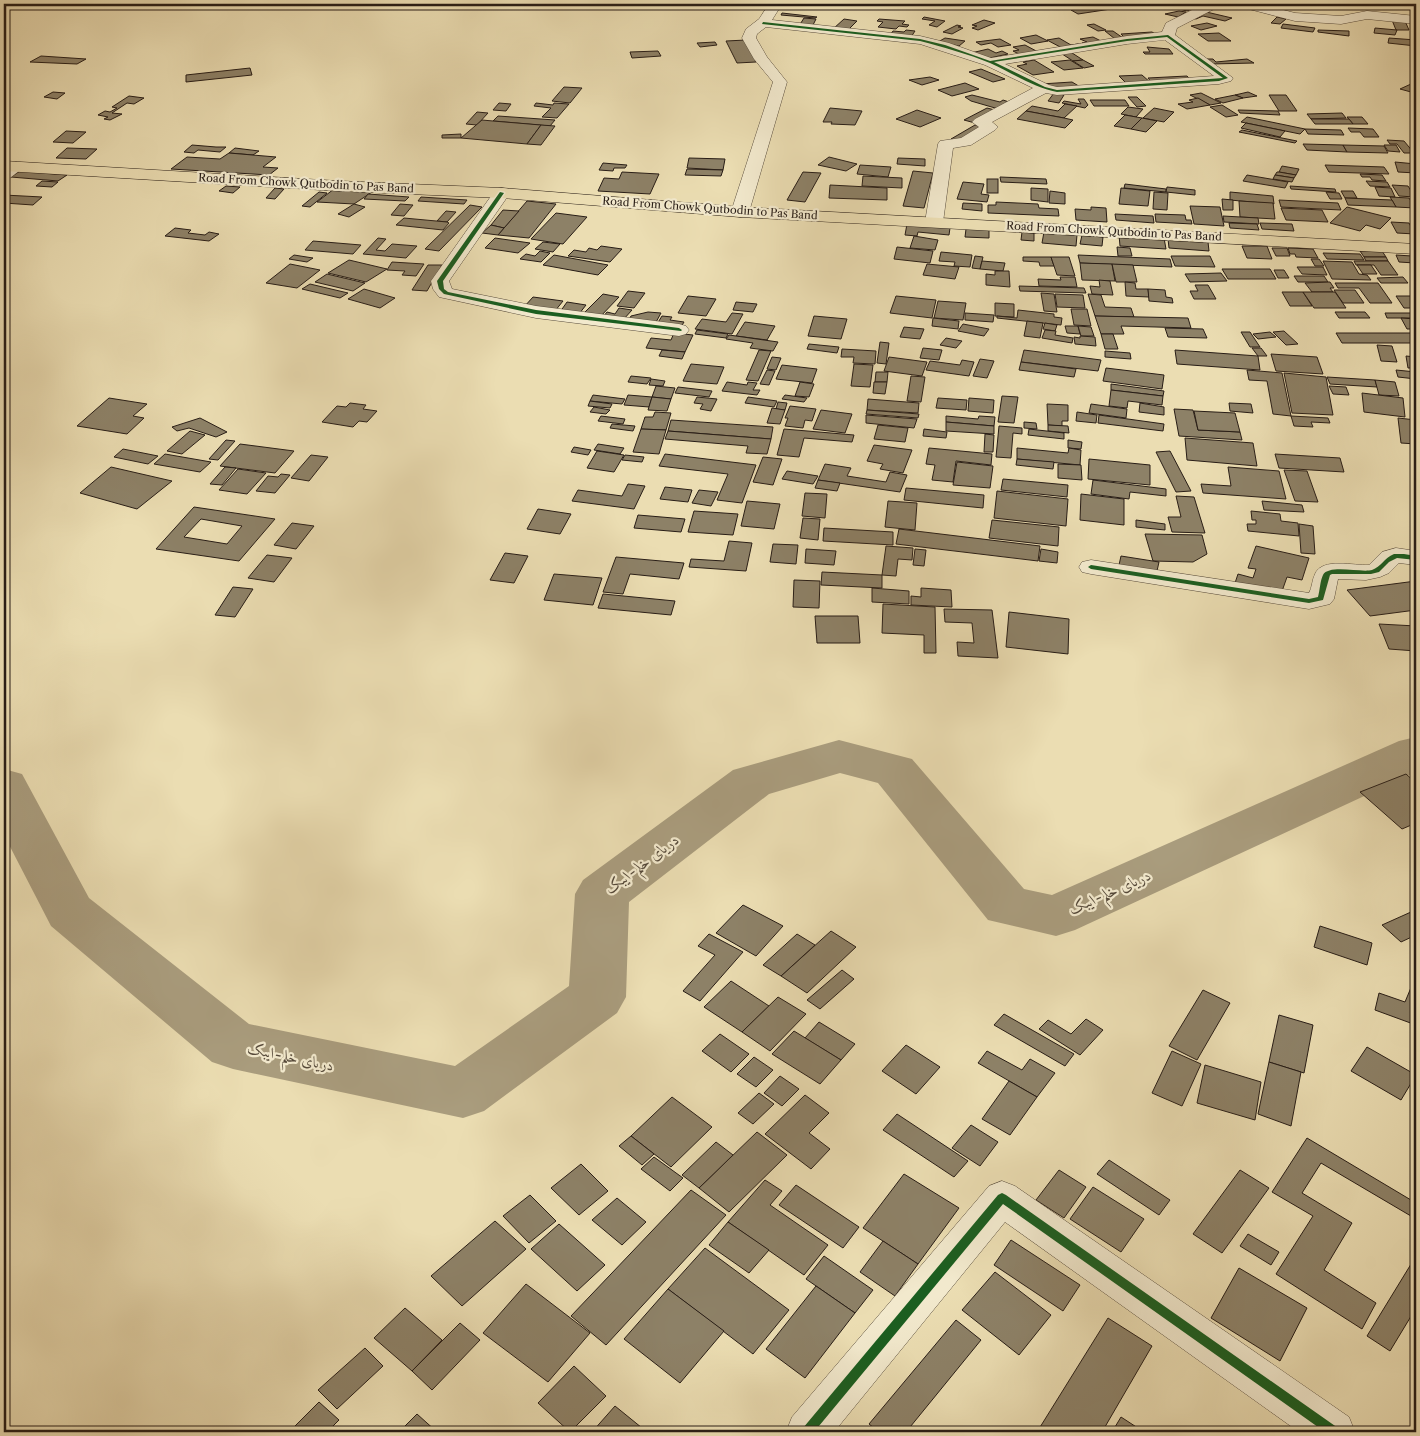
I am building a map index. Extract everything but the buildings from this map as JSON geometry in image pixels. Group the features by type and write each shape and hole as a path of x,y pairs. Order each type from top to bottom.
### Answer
{"main road":[{"name":"Road From Chowk Qutbodin to Pas Band","path":"8,170 502,193 740,212 1415,251"}],"street":[{"path":"740,212 780,82 761,59 749,38 751,32 763,24 775,7 775,4"},
{"path":"1168,36 1171,26 1213,4"},
{"path":"1246,4 1295,17 1341,20 1367,16 1390,16 1416,20"},
{"path":"763,24 920,40 990,62 1044,88 1057,91 1226,78 1168,36 1127,40 990,62"},
{"path":"934,222 946,144 965,142 990,127 980,122 1044,88"},
{"path":"502,193 440,281 442,289 446,293 536,312 679,330"},
{"path":"1091,567 1309,601 1321,599 1327,574 1330,572 1369,572 1378,569 1387,557 1394,555 1416,558"},
{"path":"807,1432 1002,1198 1334,1432"}],"waterway":[{"name":"دریای خلم-ایبک","path":"4,786 70,912 233,1045 463,1093 597,997 602,894 751,782 839,756 895,771 1007,906 1056,916 1416,753"}],"cycle path":[{"path":"763,23 920,40 990,62 1044,88 1057,91 1226,78 1168,36 1127,40 990,62"},
{"path":"502,193 440,281 442,289 446,293 536,312 679,330"},
{"path":"1091,567 1309,601 1321,599 1327,574 1330,572 1371,572 1381,568 1387,560 1396,556 1416,558"},
{"path":"807,1432 1002,1198 1334,1432"}]}
